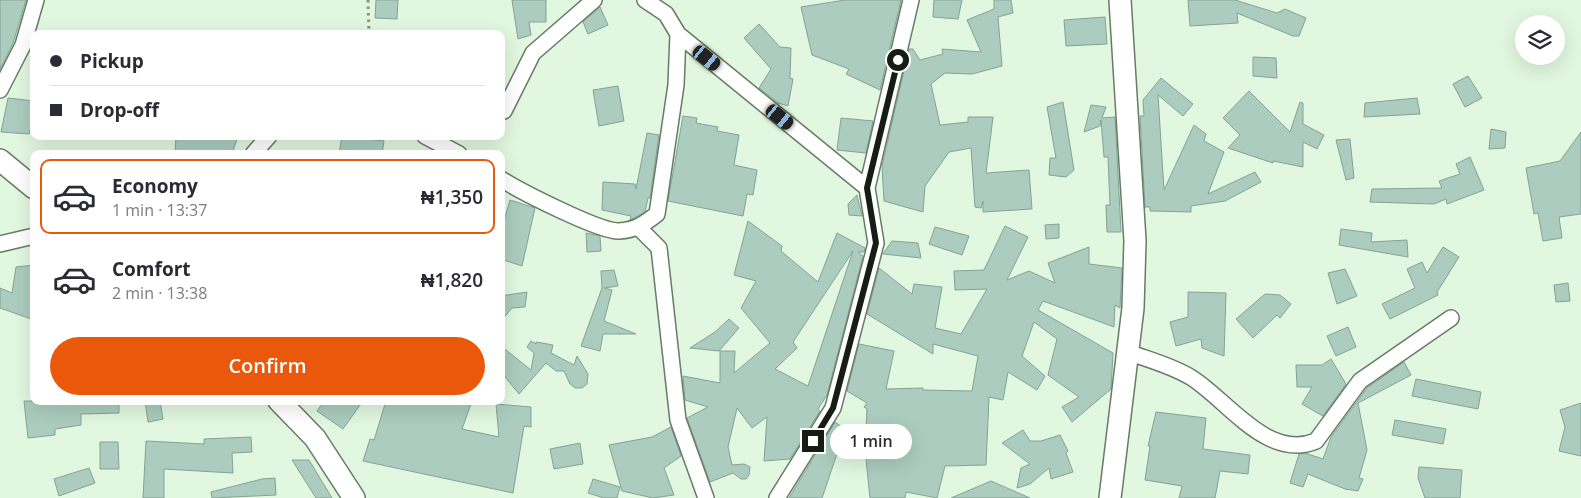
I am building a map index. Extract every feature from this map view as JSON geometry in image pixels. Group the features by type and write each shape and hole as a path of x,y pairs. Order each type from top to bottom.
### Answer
{"main road":[{"path":"1110,498 1128,352 1135,240 1120,0"},
{"path":"0,160 30,185"},
{"path":"283,405 315,438 354,498"}],"street":[{"path":"0,90 23,45 36,0"},
{"path":"505,109 533,53 594,0"},
{"path":"645,0 666,14 678,34 867,188"},
{"path":"778,498 833,408 876,243 867,188 911,0"},
{"path":"505,182 562,211 617,231 640,228 657,214 676,85 678,34"},
{"path":"257,150 265,140"},
{"path":"433,140 451,150"},
{"path":"640,228 659,248 678,420 706,498"},
{"path":"0,244 30,237"},
{"path":"1128,352 1182,372 1236,416 1276,441 1287,445 1307,445 1316,441 1350,399 1360,381 1451,318"}],"path":[{"path":"368,0 369,30"}],"building":[{"path":"0,0 26,0 13,43 0,69"},
{"path":"376,0 398,0 397,19 375,18"},
{"path":"512,0 546,0 546,22 529,22 531,35 518,39"},
{"path":"845,0 901,0 880,90 846,74 849,69 812,55 801,7"},
{"path":"934,0 962,0 958,19 933,17"},
{"path":"994,0 1011,0 1013,13 998,17 1002,66 972,74 945,73 931,84 940,125 968,122 968,117 993,117 986,173 1029,170 1032,209 983,212 983,201 981,208 975,207 971,148 949,152 925,186 923,212 884,201 882,166 909,49 913,49 920,60 943,54 942,49 981,52 967,20 994,9"},
{"path":"1188,0 1235,0 1277,13 1285,9 1306,18 1299,36 1293,36 1237,13 1238,23 1190,26"},
{"path":"600,7 608,25 588,34 583,22"},
{"path":"1105,17 1107,44 1066,46 1064,20"},
{"path":"759,24 780,47 791,48 790,78 793,79 788,106 778,103 759,88 771,69 744,38"},
{"path":"1253,57 1276,58 1277,78 1253,76"},
{"path":"1468,76 1482,98 1465,107 1453,84"},
{"path":"1161,78 1193,104 1183,116 1158,95 1164,190 1194,125 1206,134 1204,141 1224,152 1208,194 1255,172 1261,182 1225,201 1191,206 1191,212 1150,211 1150,207 1145,207 1140,116 1144,116 1143,100"},
{"path":"618,86 624,121 599,126 593,90"},
{"path":"1249,91 1290,132 1300,102 1303,103 1303,124 1324,135 1317,149 1303,142 1303,167 1273,161 1273,163 1228,148 1240,135 1223,118"},
{"path":"8,98 30,101 29,134 1,132"},
{"path":"1417,98 1420,114 1364,117 1365,103"},
{"path":"1063,102 1074,170 1066,177 1049,175 1050,158 1056,158 1047,107"},
{"path":"1091,105 1106,107 1102,118 1115,117 1121,232 1107,232 1106,205 1110,205 1108,157 1104,157 1101,120 1100,126 1084,132"},
{"path":"683,116 697,118 696,123 718,127 717,131 739,135 734,165 757,170 753,195 747,194 743,216 668,201"},
{"path":"841,118 873,121 866,153 837,150"},
{"path":"1491,129 1506,132 1505,148 1489,149"},
{"path":"1581,132 1581,214 1559,217 1562,238 1543,241 1538,213 1534,214 1526,168 1560,161"},
{"path":"647,133 659,135 650,198 648,198 645,212 630,220 631,216 602,210 603,182 635,184 636,189"},
{"path":"1350,139 1354,178 1346,180 1336,140"},
{"path":"176,140 237,140 233,150 175,150"},
{"path":"341,140 384,141 383,150 340,150"},
{"path":"1470,157 1484,190 1447,204 1446,199 1434,204 1370,202 1372,189 1442,188 1439,181 1460,174 1456,164"},
{"path":"857,195 862,216 849,215 848,204"},
{"path":"510,200 535,208 522,266 505,260 505,217"},
{"path":"748,221 782,246 781,251 818,282 837,233 865,248 864,252 858,252 863,256 827,395 818,409 820,411 790,459 764,461 767,417 752,428 737,408 728,447 732,465 744,464 750,467 749,475 746,479 741,479 733,473 710,482 687,418 708,407 685,400 683,376 720,383 720,351 735,351 734,373 770,343 741,308 756,281 734,275","holes":["853,251 808,386 775,369 797,348 793,342"]},
{"path":"1059,224 1059,238 1046,239 1045,225"},
{"path":"1005,226 1028,237 1007,280 1029,271 1055,283 1048,263 1089,247 1089,264 1122,268 1120,308 1115,305 1114,327 1043,301 1038,310 1113,353 1111,389 1072,422 1062,407 1079,397 1048,375 1057,339 1034,322 1022,356 1045,376 1037,390 1008,372 1003,400 989,397 986,465 945,466 937,498 906,492 905,498 870,498 865,449 867,409 864,407 867,403 847,391 859,344 894,351 886,389 923,388 923,390 972,391 978,356 933,344 933,354 867,314 879,268 912,294 914,284 942,287 935,328 961,334 987,289 955,290 954,271 984,270"},
{"path":"935,227 969,236 962,255 929,244"},
{"path":"1341,229 1372,233 1371,242 1407,240 1408,257 1339,245"},
{"path":"586,233 600,236 601,251 587,252"},
{"path":"892,241 918,243 921,258 883,254"},
{"path":"1443,247 1459,257 1437,292 1438,295 1390,319 1382,304 1415,288 1407,269 1422,262 1427,273"},
{"path":"30,265 30,319 0,308 0,288 12,293 16,267"},
{"path":"1345,269 1357,296 1337,304 1328,273"},
{"path":"614,270 618,286 604,288 612,290 604,321 636,334 603,334 600,351 581,346 602,288 601,271"},
{"path":"1568,283 1570,301 1556,302 1554,285"},
{"path":"527,292 525,307 512,308 505,316 505,295"},
{"path":"1188,292 1226,293 1224,356 1202,348 1201,339 1176,346 1170,322 1188,317"},
{"path":"1265,294 1280,295 1291,304 1280,318 1277,315 1253,338 1236,319"},
{"path":"729,319 739,328 719,351 690,348 715,332"},
{"path":"1348,327 1356,347 1336,356 1327,336"},
{"path":"531,341 536,344 536,342 553,345 551,353 574,365 577,356 588,374 587,384 582,388 575,388 570,384 564,371 556,371 546,363 519,394 505,377 505,349 531,370 534,353 527,347"},
{"path":"1331,359 1346,384 1323,416 1302,404 1312,387 1297,387 1296,365 1322,365"},
{"path":"1404,362 1411,375 1358,403 1367,450 1359,478 1363,479 1358,491 1345,489 1308,474 1303,487 1290,483 1299,454 1305,453 1323,459 1331,437 1367,388"},
{"path":"1416,379 1481,392 1478,409 1412,396"},
{"path":"24,401 30,401 30,405 119,405 119,413 81,414 81,425 55,429 55,435 28,438"},
{"path":"1581,403 1581,456 1559,451 1565,427 1560,410"},
{"path":"146,405 161,405 163,419 148,422"},
{"path":"321,405 360,405 343,429 317,411"},
{"path":"385,405 471,405 462,429 499,437 496,405 531,407 531,427 524,426 513,493 363,461 370,439 374,440"},
{"path":"1156,412 1206,418 1203,449 1250,455 1248,474 1220,471 1215,498 1179,498 1182,486 1145,480 1150,446 1148,446"},
{"path":"1395,420 1446,429 1443,444 1392,435"},
{"path":"835,422 854,436 845,448 840,445 822,498 789,498"},
{"path":"671,427 681,456 664,468 674,495 653,498 622,491 609,445 652,437"},
{"path":"1023,430 1030,441 1041,441 1060,435 1068,451 1066,453 1073,472 1051,479 1049,468 1030,484 1017,488 1021,468 1030,464 1002,443"},
{"path":"251,437 252,452 232,453 233,473 164,469 164,498 143,498 146,441 204,444 204,439"},
{"path":"100,442 118,442 119,469 100,469"},
{"path":"580,443 583,464 554,469 550,449"},
{"path":"292,460 309,460 332,498 316,498"},
{"path":"1419,467 1462,470 1460,498 1425,498 1418,478"},
{"path":"89,468 95,483 59,496 54,479"},
{"path":"275,478 276,495 212,498 211,492 262,479"},
{"path":"593,479 620,487 617,498 604,498 588,493"},
{"path":"991,481 1030,498 951,498"}],"route":[{"path":"813,441 833,408 876,243 867,188 898,60"}]}
